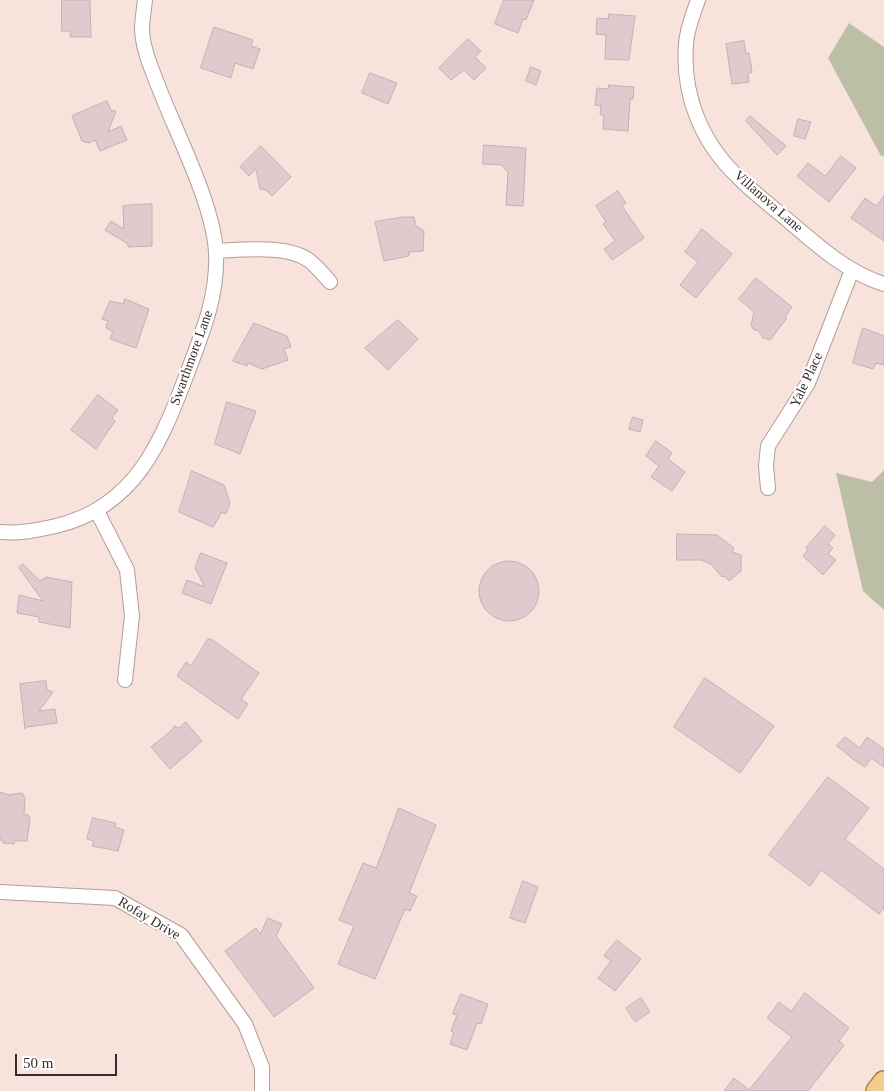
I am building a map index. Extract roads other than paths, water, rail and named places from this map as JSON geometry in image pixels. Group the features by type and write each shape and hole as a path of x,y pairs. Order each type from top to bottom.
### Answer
{"main road":[{"path":"877,1091 884,1082"}],"street":[{"name":"Swarthmore Lane","path":"0,532 33,531 64,524 97,511 136,477 150,459 166,430 210,312 215,281 216,251 206,208 150,65 142,31 145,0"},
{"name":"Villanova Lane","path":"698,0 686,42 685,67 689,96 699,125 716,151 737,177 819,247 852,270 884,284"},
{"path":"216,251 251,249 299,255 311,261 330,282"},
{"name":"Yale Place","path":"768,488 766,466 768,446 808,383 852,270"},
{"path":"97,511 127,570 132,616 125,680"},
{"name":"Rofay Drive","path":"0,892 115,898 181,936 245,1024 262,1067 262,1091"}]}
